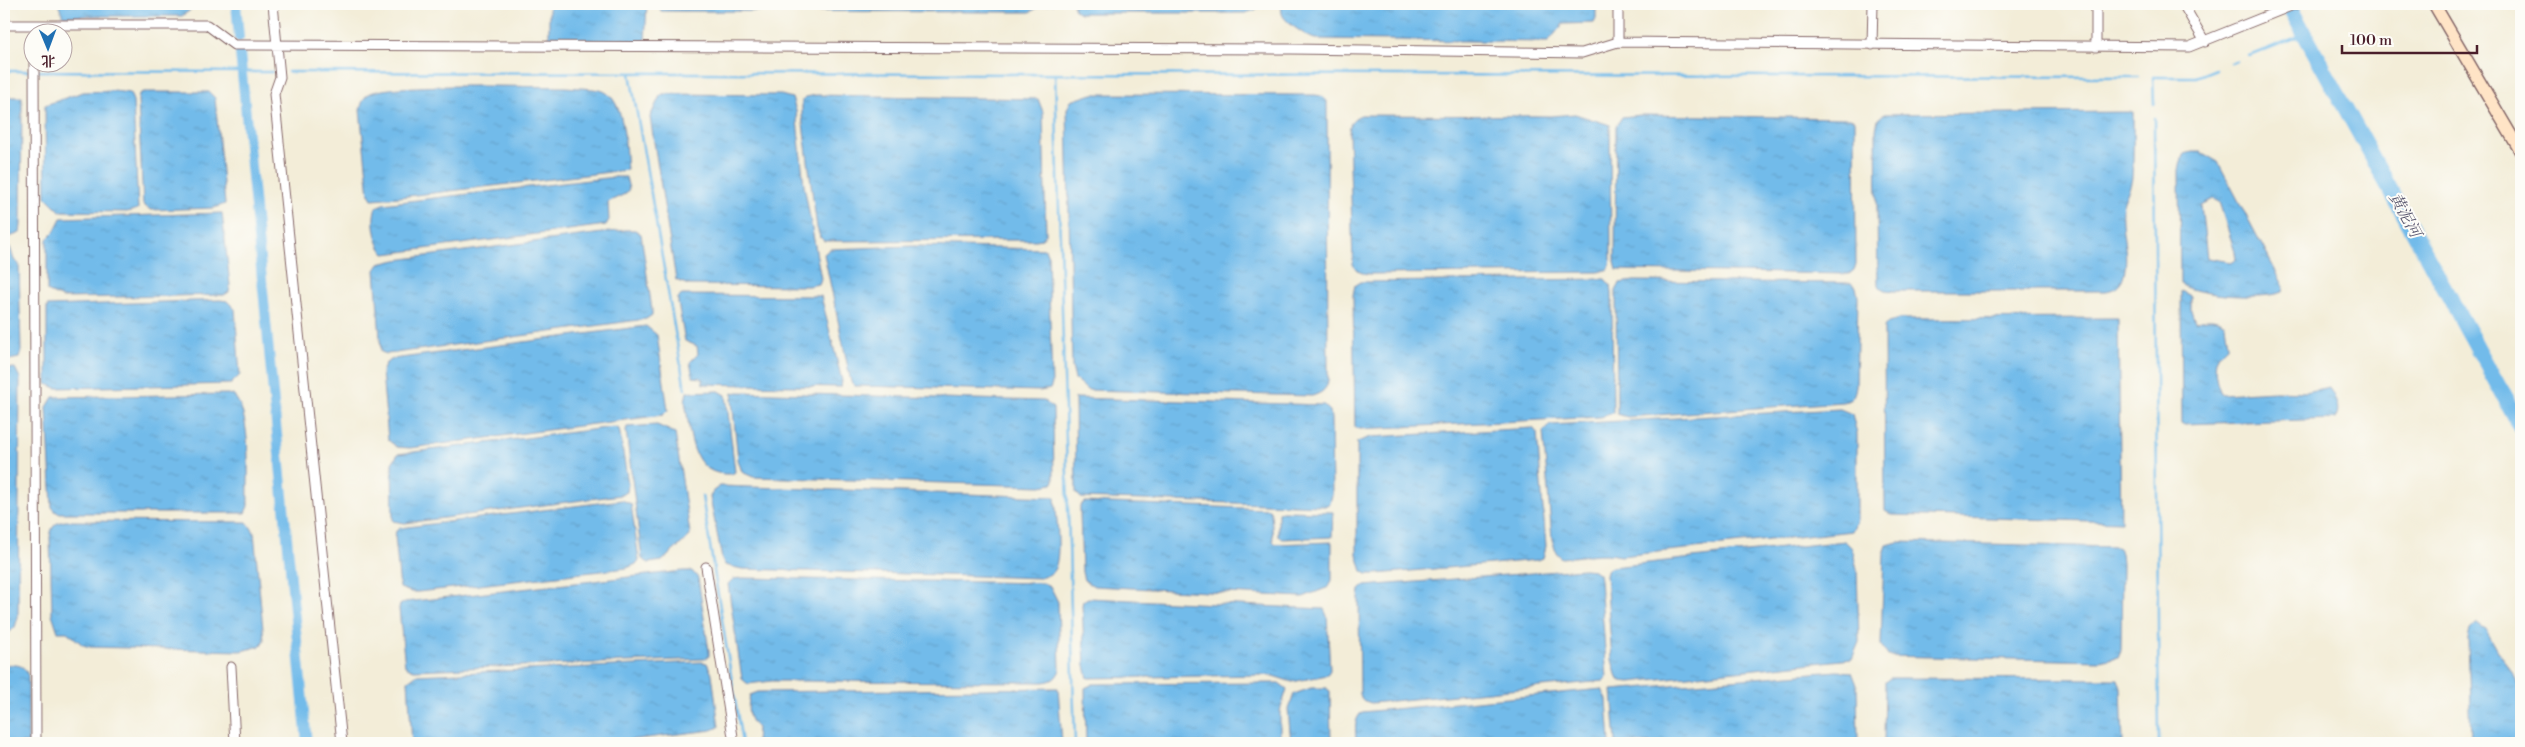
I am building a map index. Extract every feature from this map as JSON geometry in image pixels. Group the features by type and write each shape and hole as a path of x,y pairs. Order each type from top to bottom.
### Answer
{"main road":[{"path":"2434,4 2521,152"}],"street":[{"path":"273,4 280,77 274,94 342,743"},
{"path":"1618,4 1618,42"},
{"path":"1872,45 1873,4"},
{"path":"2096,4 2096,47"},
{"path":"2183,4 2205,42"},
{"path":"72,28 207,25 234,45 1282,49 1582,53 1618,42 2189,47 2296,4"},
{"path":"4,25 22,27"},
{"path":"34,72 36,743"},
{"path":"706,567 734,743"},
{"path":"231,667 235,743"}],"water":[{"path":"58,4 199,4 182,16 63,16"},
{"path":"549,4 647,4 645,43 549,42"},
{"path":"658,4 1053,4 1041,6 1030,12 661,11"},
{"path":"1073,4 1262,4 1255,10 1245,13 1080,13 1075,10"},
{"path":"1281,4 1596,4 1596,19 1594,23 1563,24 1548,42 1315,39 1302,33 1285,19 1282,15"},
{"path":"565,87 600,90 609,94 615,102 622,124 627,170 399,197 372,199 369,194 360,110 367,95 381,90 403,88"},
{"path":"114,91 130,93 133,101 138,209 127,212 60,211 46,197 45,105 83,92"},
{"path":"143,92 209,92 215,98 225,204 214,208 151,210 143,205 138,100 139,94"},
{"path":"663,94 781,95 792,98 796,111 804,185 821,279 819,284 808,286 689,285 676,280 650,117 660,96"},
{"path":"1092,94 1315,95 1321,96 1327,101 1328,381 1323,391 1312,396 1087,390 1075,379 1072,367 1067,109 1071,101"},
{"path":"816,95 1038,99 1043,112 1046,234 1042,239 1036,240 824,241 820,237 817,228 802,116 802,100"},
{"path":"4,97 22,97 20,233 4,239"},
{"path":"2133,112 2132,177 2122,210 2126,264 2121,282 2117,287 2106,291 1894,291 1878,286 1876,130 1878,119 1884,114"},
{"path":"1575,114 1610,125 1611,260 1609,269 1598,272 1369,274 1361,273 1356,269 1353,264 1349,133 1355,118 1361,115 1551,116"},
{"path":"1641,115 1850,118 1855,120 1856,264 1854,270 1849,274 1617,270 1615,262 1616,126 1622,117"},
{"path":"2201,152 2218,162 2284,287 2283,292 2261,296 2231,296 2201,291 2180,284 2179,170 2183,154","holes":["2213,199 2219,202 2235,252 2236,259 2231,262 2207,258 2201,205"]},
{"path":"626,177 629,189 625,194 608,202 609,220 606,225 385,254 376,238 374,218 376,207 383,204"},
{"path":"222,213 230,285 229,292 224,295 62,298 47,291 47,239 54,232 61,218"},
{"path":"635,230 641,234 652,310 652,315 646,319 387,354 381,352 375,270 379,264 396,260"},
{"path":"914,246 1045,249 1048,256 1052,384 1050,389 1040,391 855,386 851,382 824,254 830,249"},
{"path":"10,247 14,260 19,264 21,351 19,358 4,361 4,248"},
{"path":"1605,279 1611,286 1612,292 1613,413 1601,417 1360,429 1355,427 1353,295 1355,285 1360,282"},
{"path":"1634,281 1851,283 1856,287 1858,297 1856,387 1853,395 1848,401 1842,402 1627,417 1617,414 1616,291 1620,283"},
{"path":"2181,291 2191,296 2191,310 2195,322 2210,319 2225,324 2228,345 2218,356 2215,366 2217,381 2222,394 2275,391 2306,392 2329,387 2338,411 2335,419 2182,424"},
{"path":"682,295 821,296 842,381 841,387 703,384 702,378 693,377 690,362 698,354 697,346 685,341 678,303 678,298"},
{"path":"227,301 235,309 240,375 231,384 56,388 47,384 47,306"},
{"path":"2118,318 2121,522 1892,515 1885,511 1884,327 1888,322 1900,319"},
{"path":"646,326 657,335 668,410 663,415 410,448 397,447 388,440 382,372 386,363 393,359"},
{"path":"15,368 20,378 18,617 15,627 9,633 4,633 4,369"},
{"path":"719,391 726,395 735,472 732,474 718,473 707,468 700,461 691,439 685,401 687,392"},
{"path":"733,393 1044,401 1053,408 1054,481 1052,484 1041,486 753,477 742,472 738,460 732,400"},
{"path":"233,395 239,404 244,417 246,431 248,448 248,506 245,513 61,513 56,512 52,507 47,407 53,397"},
{"path":"1075,398 1324,405 1330,411 1331,419 1332,495 1330,503 1325,506 1081,498 1076,493"},
{"path":"1840,409 1852,414 1857,434 1857,520 1852,531 1621,556 1598,554 1561,558 1556,552 1552,539 1543,431 1550,425"},
{"path":"657,425 675,433 690,536 662,561 649,563 642,559 626,430 627,427"},
{"path":"614,427 619,429 628,484 627,492 621,495 405,523 393,521 392,463 398,454"},
{"path":"1533,428 1537,433 1546,546 1543,558 1538,560 1376,574 1367,574 1362,571 1357,554 1357,442 1371,437"},
{"path":"720,486 1055,497 1058,555 1054,570 1040,578 742,569 725,565 722,559 710,497 713,491"},
{"path":"622,500 631,504 639,560 636,564 627,568 418,592 411,592 400,588 395,536 396,531 400,528"},
{"path":"1084,502 1269,509 1271,512 1273,541 1276,544 1332,542 1332,580 1329,587 1303,597 1094,586 1084,580 1082,572 1080,506"},
{"path":"1282,511 1333,512 1332,537 1282,539 1278,536 1278,513"},
{"path":"65,521 247,522 254,532 264,640 261,646 241,651 90,647 83,645 67,632 58,632 52,614 50,537 54,526"},
{"path":"1845,541 1852,548 1857,569 1859,642 1852,659 1630,682 1621,681 1617,678 1612,660 1606,575 1608,569 1612,567"},
{"path":"1898,542 2117,547 2121,553 2122,564 2121,650 2118,657 2100,661 1888,656 1881,645 1884,554 1887,545"},
{"path":"1584,569 1594,570 1599,574 1607,678 1604,681 1371,703 1362,700 1360,694 1359,598 1360,590 1364,586"},
{"path":"692,571 698,578 709,651 709,656 705,659 414,670 405,666 399,609 400,605 405,602"},
{"path":"733,579 1043,583 1050,586 1058,602 1060,670 1053,679 1043,682 772,681 748,684 742,679 728,584"},
{"path":"1088,598 1324,609 1327,616 1330,670 1327,675 1292,682 1273,676 1262,675 1088,678 1085,666 1082,605 1083,601"},
{"path":"2476,623 2486,630 2521,691 2521,743 2471,743 2468,639 2470,629"},
{"path":"707,663 712,674 719,727 712,730 605,743 412,743 408,681 416,675"},
{"path":"4,665 22,667 28,676 28,743 4,743"},
{"path":"1837,671 1852,672 1857,685 1858,743 1616,743 1612,690"},
{"path":"1890,678 2118,679 2121,688 2123,743 1884,743 1885,682"},
{"path":"1279,683 1287,689 1280,711 1280,743 1086,743 1085,688 1093,684"},
{"path":"1058,688 1062,743 756,743 757,728 751,721 748,709 750,695 758,692"},
{"path":"1311,688 1326,688 1330,691 1331,742 1291,743 1288,709 1294,694"},
{"path":"1602,689 1607,700 1610,743 1356,743 1356,722 1362,712"}],"waterway":[{"path":"236,4 239,37"},
{"name":"黄泥河","path":"2288,4 2521,427"},
{"path":"2249,56 2305,34"},
{"path":"240,53 307,743"},
{"path":"2231,63 2236,61"},
{"path":"2154,104 2153,77 2196,77 2216,69"},
{"path":"4,71 272,72"},
{"path":"288,72 2138,77"},
{"path":"630,73 685,389"},
{"path":"1055,74 1075,743"},
{"path":"2154,118 2159,743"},
{"path":"702,496 742,743"}]}
